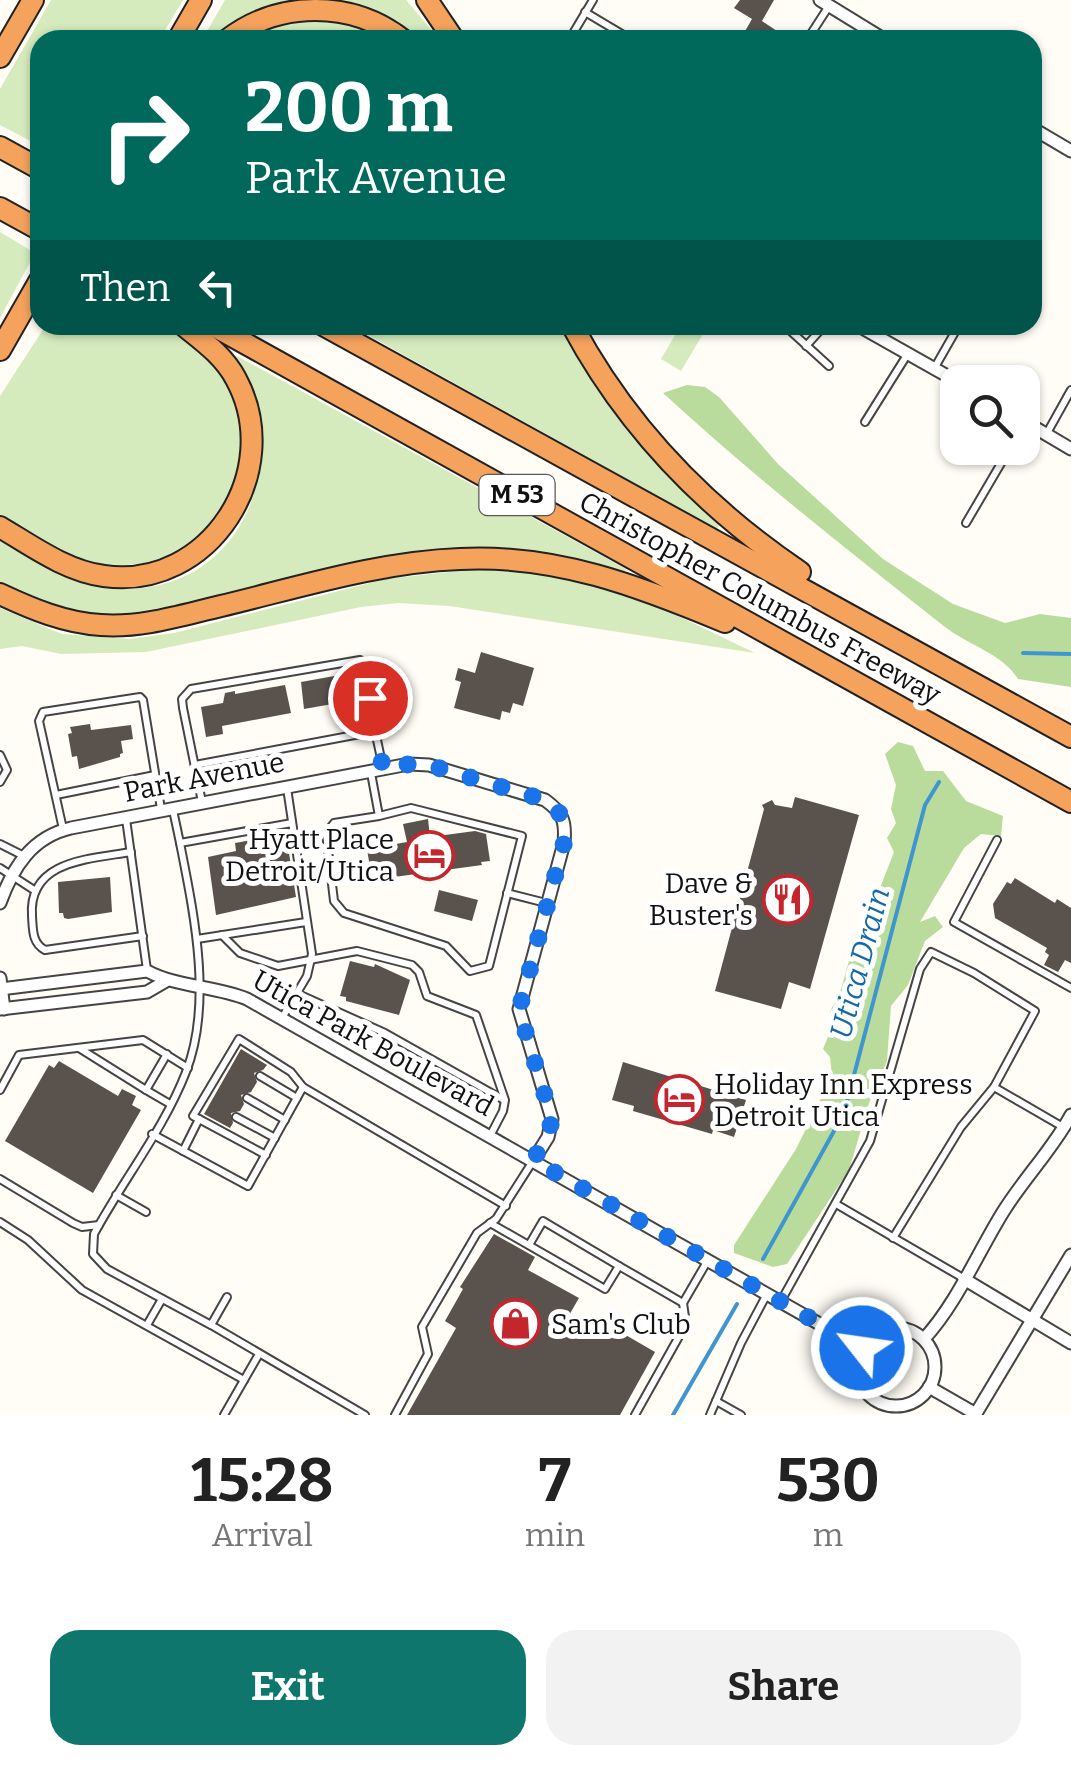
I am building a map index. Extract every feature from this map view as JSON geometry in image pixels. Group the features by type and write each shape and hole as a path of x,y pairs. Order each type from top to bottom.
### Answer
{"highway":[{"path":"0,57 33,0"},
{"path":"184,30 201,0"},
{"path":"427,0 447,30"},
{"path":"246,30 272,15 316,7 366,18 386,30"},
{"path":"0,147 30,164"},
{"path":"0,208 30,224"},
{"path":"0,350 30,297"},
{"path":"12,328 30,315"},
{"path":"0,528 82,571 123,578 164,570 214,538 243,492 251,456 250,424 242,390 227,365 194,335"},
{"name":"Christopher Columbus Freeway","path":"230,335 1071,802"},
{"name":"Christopher Columbus Freeway","path":"341,335 1071,736"},
{"path":"577,335 622,407 690,484 764,548 901,641"},
{"path":"0,594 66,620 122,625 166,620 415,563 459,558 530,561 622,581 823,664"}],"street":[{"path":"824,3 869,30"},
{"path":"1042,134 1071,150"},
{"path":"874,335 940,372"},
{"path":"1040,431 1071,449"},
{"name":"Park Avenue","path":"0,903 37,842 64,830 286,787 410,764 429,765 545,800 561,812 566,826 519,1010 552,1119 548,1136 533,1160"},
{"path":"1,988 147,971"},
{"name":"Utica Park Boulevard","path":"147,971 166,981 198,984 234,994 282,1018 862,1348"},
{"path":"0,978 2,1009"},
{"name":"Utica Park Boulevard","path":"2,1009 147,992 166,981"},
{"path":"924,1340 1010,1201 1068,1130 1071,1115"},
{"path":"929,1387 976,1414 1071,1255"},
{"path":"964,1279 1071,1343"},
{"path":"903,1328 924,1340 934,1362 929,1387 918,1399 894,1410 862,1386 857,1363 872,1336 887,1329 903,1328"}],"lane":[{"path":"575,30 593,0"},
{"path":"812,30 824,3"},
{"path":"585,12 615,30"},
{"path":"794,335 828,366"},
{"path":"806,346 816,335"},
{"path":"934,369 953,335"},
{"path":"865,422 907,354"},
{"path":"1046,434 1071,390"},
{"path":"966,522 1000,465"},
{"path":"202,803 182,699 191,689 355,658 363,664 376,731 379,816"},
{"path":"64,830 39,721 43,712 140,697 155,775 180,843 196,939 196,1030 188,1068 99,1225 92,1244 98,1263 365,1415"},
{"path":"195,766 376,731"},
{"path":"0,755 8,770 0,782"},
{"path":"56,795 155,775"},
{"path":"282,1018 307,976 310,960 286,787"},
{"path":"411,808 522,836 489,966 470,971 446,946 344,914 334,902 326,833 334,823 379,816 411,808"},
{"path":"126,818 147,971"},
{"path":"180,843 292,823"},
{"path":"997,840 954,922 1071,988"},
{"path":"0,844 25,856"},
{"path":"131,852 56,869 34,890 34,937 45,950 142,936"},
{"path":"0,868 34,890"},
{"path":"507,893 547,903"},
{"path":"196,939 306,922"},
{"path":"222,935 240,954 278,966 357,951 412,966 419,972 427,996 476,1015 505,1100 504,1111 490,1136"},
{"path":"781,1301 870,1140 920,969 931,952 1036,1011 994,1087 961,1127 893,1238"},
{"path":"296,994 385,1033 505,1100"},
{"path":"266,1155 194,1116 208,1099 238,1039 290,1072 303,1087 506,1206"},
{"path":"0,1090 19,1055 77,1047 143,1040 188,1068"},
{"path":"77,1047 170,1104"},
{"path":"146,1090 167,1054"},
{"path":"260,1076 297,1098"},
{"path":"152,1134 248,1186 303,1087"},
{"path":"994,1087 1068,1130"},
{"path":"247,1098 284,1120"},
{"path":"236,1117 275,1138"},
{"path":"184,1151 198,1119"},
{"path":"395,1415 428,1354 422,1327 477,1233 506,1206 533,1160"},
{"path":"0,1179 73,1223 82,1227 99,1225"},
{"path":"116,1195 146,1212"},
{"path":"836,1204 964,1279"},
{"path":"528,1245 543,1221 683,1303"},
{"path":"0,1222 28,1240 82,1290 244,1380"},
{"path":"490,1223 605,1289 618,1266"},
{"path":"635,1415 686,1324 683,1303 708,1260"},
{"path":"710,1415 768,1293"},
{"path":"210,1325 226,1297"},
{"path":"147,1324 162,1299"},
{"path":"224,1415 259,1354"},
{"path":"716,1401 741,1415"}],"green space":[{"path":"51,0 183,0 165,30 34,30"},
{"path":"225,0 406,0 432,30 402,30 349,5 255,30 208,30"},
{"path":"316,19 363,30 268,30"},
{"path":"30,37 30,141 0,125 0,89"},
{"path":"0,232 30,250 30,262 0,318"},
{"path":"40,335 178,335 222,377 237,414 240,452 231,489 212,522 183,547 146,562 103,564 63,551 0,515 0,396"},
{"path":"368,335 570,335 633,432 674,480 720,524 717,529"},
{"path":"675,335 702,335 681,371 661,359"},
{"path":"237,356 626,569 624,573 554,555 507,551 124,614 60,606 0,582 0,539 68,576 112,588 156,586 193,572 223,548 245,517 257,480 260,441 253,400 235,361"},
{"path":"687,385 705,387 719,397 778,464 883,559 953,604 1005,623 1040,614 1071,618 1071,687 1018,679 994,656 945,627 766,483 663,393"},
{"path":"485,568 551,573 643,599 755,653 449,606 398,603 361,607 146,652 61,654 22,646 0,649 0,608 62,634 129,639 174,633 386,579"},
{"path":"898,742 913,746 925,771 943,771 966,801 1003,816 1001,836 981,834 964,848 920,922 935,916 943,927 925,941 908,985 891,1006 887,1061 869,1103 849,1170 787,1264 773,1267 734,1253 734,1245 796,1149 832,1076 830,1057 823,1049 832,1027 830,1011 839,996 855,940 875,925 876,915 864,905 880,888 894,852 887,838 896,823 891,809 896,785 885,754"}],"building":[{"path":"740,0 774,0 762,21 776,30 746,30 752,19 734,8"},
{"path":"481,652 534,668 523,706 513,703 510,713 502,711 500,720 454,708 461,682 455,680 458,668 475,673"},
{"path":"351,673 355,700 304,709 301,682"},
{"path":"285,685 291,713 222,726 223,734 206,737 201,707 223,703 225,693"},
{"path":"90,724 91,730 131,725 133,739 121,741 120,757 79,769 77,756 72,757 68,734 72,733 70,727"},
{"name":"Dave & Buster's","path":"795,797 859,815 810,989 789,982 781,1009 715,991 762,805 772,800 775,805 792,808"},
{"name":"Hyatt Place Detroit/Utica","path":"428,819 430,837 475,831 486,834 490,861 372,880 367,849 407,842 403,824"},
{"path":"286,834 296,897 216,915 208,857 236,851 235,843"},
{"path":"110,877 112,912 68,919 59,913 58,882"},
{"path":"1015,878 1055,903 1057,899 1071,908 1071,963 1065,960 1058,972 1044,965 1049,955 1045,952 1047,948 995,918 993,904 1007,882 1011,884"},
{"path":"439,890 478,900 472,921 434,911"},
{"path":"350,961 374,967 375,964 410,980 399,1015 340,996"},
{"path":"241,1049 267,1065 254,1073 257,1082 251,1092 241,1095 244,1104 240,1111 231,1113 230,1128 204,1114"},
{"path":"59,1061 118,1096 122,1089 136,1096 132,1105 141,1110 93,1193 5,1141 49,1065 54,1068"},
{"name":"Holiday Inn Express Detroit Utica","path":"623,1062 746,1100 734,1137 633,1111 634,1106 612,1100"},
{"name":"Sam's Club","path":"494,1234 535,1257 528,1270 579,1298 568,1317 591,1330 598,1319 655,1352 620,1415 407,1415 456,1328 445,1321 463,1289 460,1287"}],"waterway":[{"name":"Utica Drain","path":"1023,653 1071,654"},
{"name":"Utica Drain","path":"763,1259 844,1113 925,805 939,782"},
{"name":"Utica Drain","path":"673,1415 737,1304"}],"place":[{"name":"Hyatt Place Detroit/Utica","path":"429,855"},
{"name":"Dave & Buster's","path":"788,899"},
{"name":"Holiday Inn Express Detroit Utica","path":"679,1100"},
{"name":"Sam's Club","path":"516,1324"}],"route":[{"path":"370,698 383,769 429,765 545,800 561,812 566,826 519,1010 552,1119 548,1136 533,1160 862,1348"}]}
